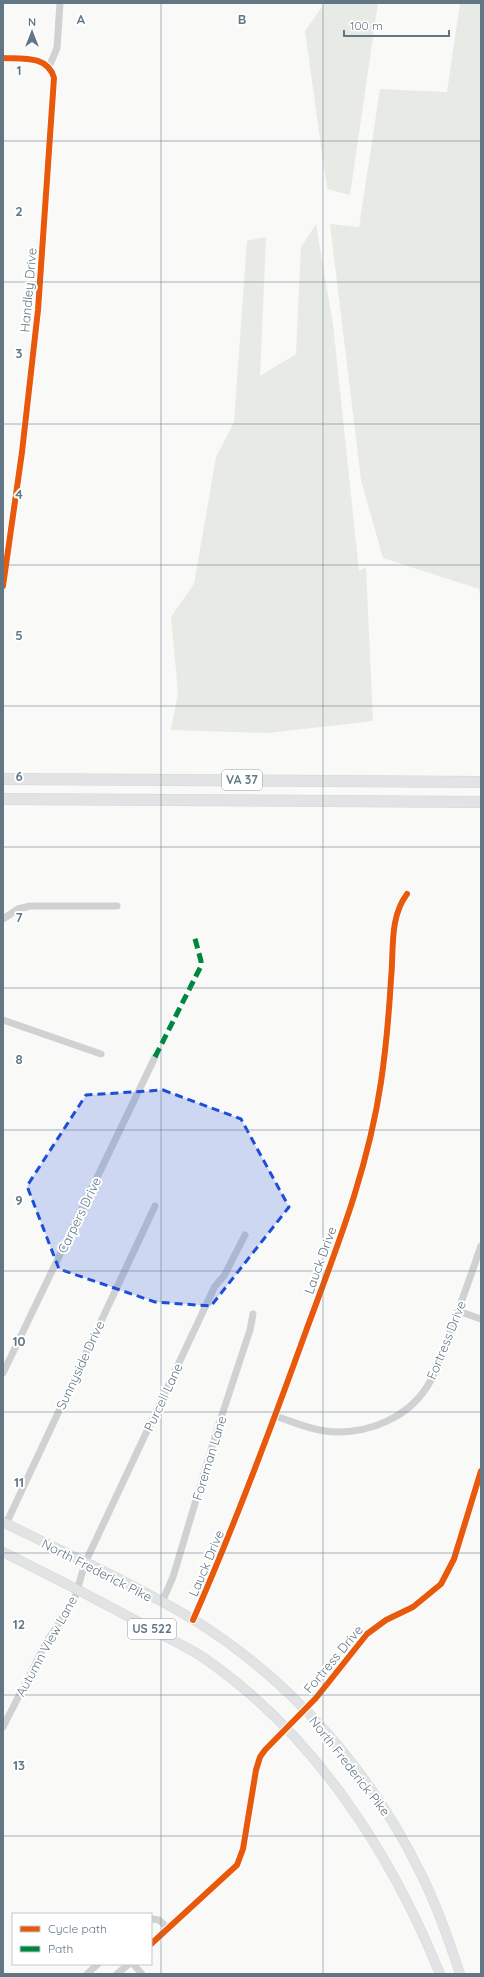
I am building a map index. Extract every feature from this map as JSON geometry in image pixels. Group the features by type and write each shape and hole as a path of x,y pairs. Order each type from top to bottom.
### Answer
{"highway":[{"name":"VA 37","path":"3,779 481,782"},
{"name":"VA 37","path":"3,799 481,802"}],"main road":[{"name":"North Frederick Pike","path":"4,1523 162,1602 193,1620 238,1650 305,1709 354,1768 391,1819 414,1860 434,1903 460,1974"},
{"name":"North Frederick Pike","path":"3,1552 140,1622 201,1656 246,1691 286,1729 330,1779 373,1840 410,1906 440,1974"}],"street":[{"path":"3,58 36,60 49,67 57,48 60,3"},
{"name":"Handley Drive","path":"3,586 23,445 38,310 54,78 49,67"},
{"name":"Lauck Drive","path":"193,1620 227,1542 275,1416 338,1245 366,1158 382,1072 388,1018 395,922 399,906 407,894"},
{"path":"3,917 18,909 30,906 117,906"},
{"path":"3,1020 102,1054"},
{"name":"Carpers Drive","path":"3,1373 155,1057"},
{"name":"Sunnyside Drive","path":"4,1523 155,1206"},
{"name":"Purcell Lane","path":"85,1563 215,1286 224,1276 245,1235"},
{"name":"Fortress Drive","path":"275,1416 309,1428 340,1432 370,1427 396,1416 414,1402 430,1381 458,1311 481,1246"},
{"path":"458,1311 481,1319"},
{"name":"Foreman Lane","path":"162,1602 172,1576 217,1430 250,1330 253,1314"},
{"name":"Fortress Drive","path":"152,1943 237,1865 243,1849 256,1770 260,1757 265,1750 316,1698 367,1634 386,1620 413,1607 441,1584 454,1559 481,1471"},
{"name":"Autumn View Lane","path":"3,1726 47,1641 74,1601 85,1563"},
{"path":"152,1919 159,1920 169,1929"},
{"path":"87,1974 97,1965"},
{"path":"117,1974 128,1965"},
{"path":"134,1965 142,1974"}],"highlighted area":[{"path":"163,1090 241,1119 289,1207 211,1306 155,1302 59,1269 27,1186 86,1095"}],"shaded area":[{"path":"325,3 378,3 350,195 327,189 305,31"},
{"path":"460,3 481,3 481,601 479,589 383,558 361,480 330,224 359,227 380,89 447,92"},
{"path":"316,224 333,324 359,571 366,567 373,721 268,733 171,730 178,692 171,617 194,584 216,457 234,422 247,241 266,237 260,376 296,354 301,247"}],"marked path":[{"path":"155,1057 201,966 194,935"}],"cycle path":[{"path":"3,58 26,59 40,62 46,65 54,78 38,310 22,452 3,586"},
{"path":"193,1620 266,1440 340,1239 360,1177 375,1115 383,1069 392,968 393,935 397,913 407,894"},
{"path":"152,1943 237,1865 243,1849 256,1770 260,1757 265,1750 316,1698 367,1634 386,1620 413,1607 441,1584 454,1559 481,1471"}]}
